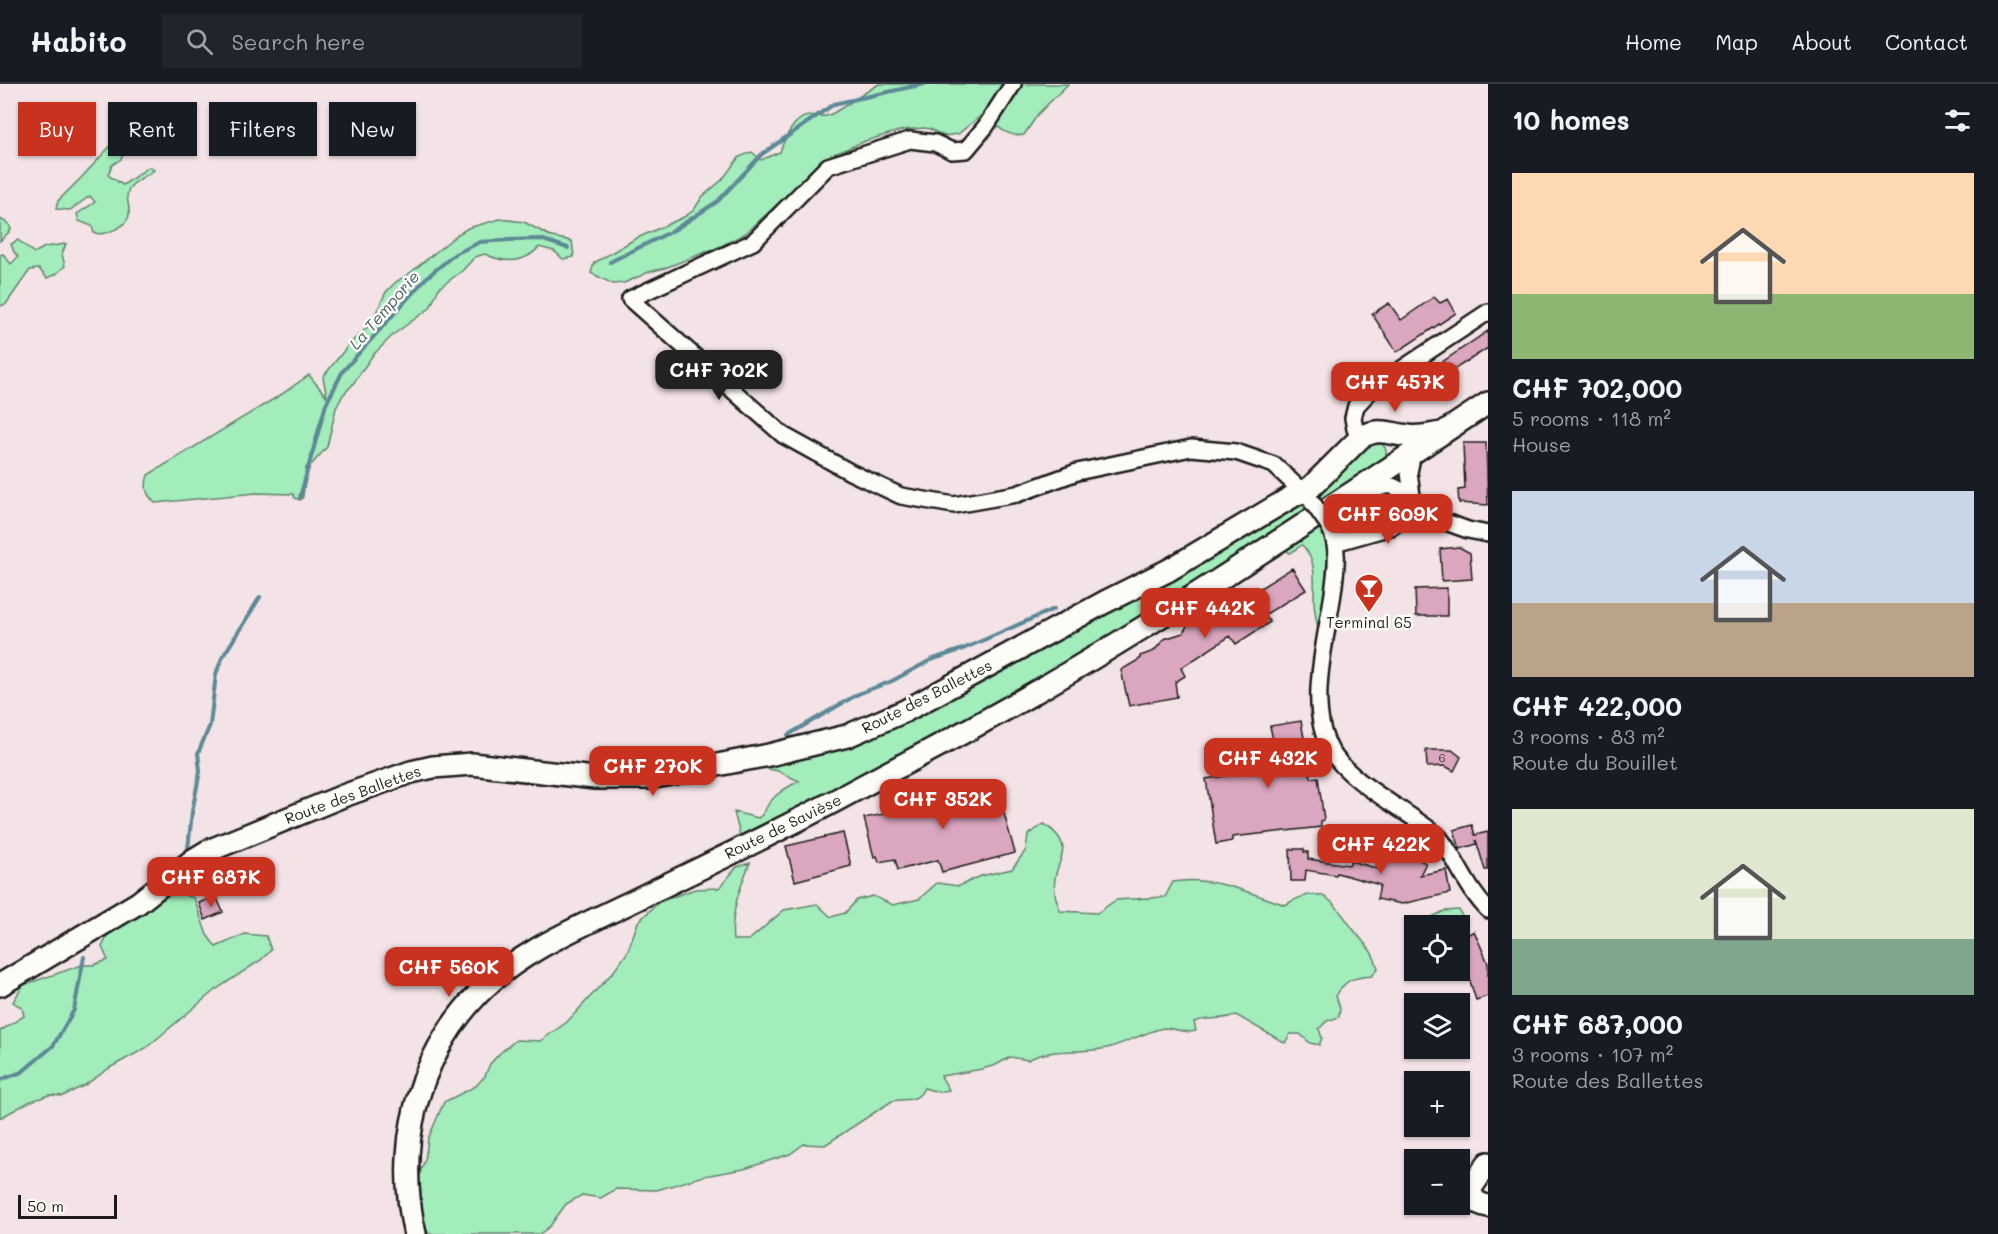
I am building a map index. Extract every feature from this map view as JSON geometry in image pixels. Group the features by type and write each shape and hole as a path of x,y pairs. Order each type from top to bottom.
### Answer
{"street":[{"path":"1013,84 986,126 966,150 952,151 935,143 910,140 828,166 753,242 630,299 783,435 850,472 902,496 954,505 1017,494 1077,472 1191,448 1236,452 1274,465 1307,497 1329,526 1335,543 1335,577 1319,688 1320,723 1332,752 1353,774 1439,837 1448,848 1476,898 1488,910"},
{"path":"1361,437 1355,429 1353,418 1356,406 1373,388 1488,312"},
{"name":"Route de Savièse","path":"415,1234 407,1186 407,1164 414,1110 422,1084 433,1059 459,1018 475,998 507,969 542,946 836,801 1027,697 1188,600 1488,403"},
{"path":"1361,437 1376,431 1410,437 1443,433"},
{"path":"1361,437 1380,437 1386,440 1392,450 1390,468"},
{"name":"Route des Ballettes","path":"0,985 138,903 208,851 343,796 411,772 433,767 472,764 587,778 650,778 818,745 866,729 905,711 1105,602 1186,562 1307,497 1310,488 1361,437"},
{"path":"1335,543 1400,523 1410,515 1413,497 1409,480 1413,453"},
{"path":"1335,505 1360,498 1380,487 1395,486 1402,490 1412,510 1468,530 1488,534"},
{"path":"1488,1163 1471,1188 1476,1202 1488,1206"}],"green space":[{"path":"879,84 1068,84 1038,114 1024,135 1007,133 983,114 958,134 944,136 924,128 903,130 865,141 828,157 746,233 721,246 624,283 613,284 591,273 594,263 635,239 684,217 694,210 702,197 722,180 739,157 752,152 761,160 780,152 787,135 798,121 808,116 831,114"},
{"path":"108,149 108,156 122,156 112,165 108,175 123,185 149,167 154,170 130,187 127,197 129,213 124,224 100,234 94,233 92,226 79,221 77,214 95,202 90,196 70,210 56,209 58,201"},
{"path":"0,219 9,224 11,230 0,241"},
{"path":"500,219 524,222 552,237 572,241 574,257 563,259 554,251 539,247 526,257 513,261 485,254 475,257 462,271 439,288 430,308 394,334 372,356 343,395 336,408 327,447 306,468 303,497 300,500 293,494 256,493 155,503 152,500 146,487 148,475 282,394 309,375 327,397 323,377 350,343 370,325 386,292 458,234 468,228"},
{"path":"18,240 34,253 45,247 66,244 62,254 65,266 47,278 39,269 30,270 6,304 0,306 0,255 3,254 11,264 18,257 11,244"},
{"path":"1376,441 1386,450 1383,464 1323,504 1320,500 1321,491 1357,449"},
{"path":"1394,492 1402,508 1392,517 1376,525 1361,530 1348,530 1339,525 1334,517 1349,511 1377,493"},
{"path":"1302,505 1309,513 1200,583 997,704 741,839 734,812 758,818 776,795 799,781 778,771 759,767 794,757"},
{"path":"1318,525 1326,537 1330,567 1320,637 1314,604 1314,570 1310,557 1302,545 1290,553 1283,548"},
{"path":"1044,824 1055,833 1063,848 1055,881 1055,895 1060,911 1097,913 1116,900 1165,897 1173,882 1187,880 1230,886 1285,905 1298,898 1317,895 1325,897 1338,909 1370,951 1378,968 1372,976 1351,980 1343,986 1336,996 1340,1008 1339,1017 1327,1021 1319,1029 1322,1038 1319,1045 1310,1043 1300,1034 1290,1034 1285,1043 1236,1015 1194,1022 1196,1031 1187,1032 1164,1028 1101,1049 1047,1053 1028,1060 1010,1057 996,1065 982,1069 941,1076 949,1090 938,1092 924,1088 915,1098 892,1101 825,1145 804,1144 790,1154 744,1169 704,1176 657,1190 616,1189 601,1198 582,1195 566,1204 550,1226 540,1234 429,1234 423,1224 418,1205 417,1179 425,1160 428,1139 444,1102 476,1086 485,1076 490,1064 516,1040 540,1041 567,1022 614,971 627,953 638,922 659,902 695,889 719,888 737,867 750,863 737,900 732,930 733,940 749,940 784,910 817,904 831,917 845,913 857,900 873,896 893,905 919,899 937,883 959,886 981,876 1012,869 1026,850 1028,835"},
{"path":"182,894 194,898 207,935 216,947 245,934 266,936 271,950 261,960 215,990 146,1048 63,1096 49,1095 29,1102 0,1118 0,1031 24,1016 22,1008 13,1002 23,985 82,965 93,965 108,960 102,947 110,930 137,918 166,896"},
{"path":"1459,910 1462,915 1436,915 1444,911"}],"building":[{"path":"1434,297 1440,303 1448,299 1456,313 1397,352 1372,314 1389,303 1401,320"},
{"path":"1488,331 1488,348 1439,379 1432,369"},
{"path":"1463,443 1486,443 1488,505 1459,503 1458,490 1465,489"},
{"path":"1459,547 1470,553 1472,579 1442,581 1440,549"},
{"path":"1292,568 1306,590 1264,615 1270,622 1236,644 1230,636 1181,668 1185,676 1175,682 1177,697 1129,706 1121,670 1140,659 1140,656 1154,651 1164,639 1183,633 1188,624 1198,622 1201,615 1214,612 1215,609 1248,589 1251,594"},
{"path":"1447,588 1447,616 1416,616 1415,589"},
{"path":"1301,721 1311,778 1318,777 1324,820 1321,821 1321,827 1232,837 1232,841 1216,844 1206,779 1245,773 1240,746 1273,740 1270,726"},
{"path":"1426,750 1452,750 1461,757 1454,771 1445,766 1427,767"},
{"path":"995,781 1015,853 942,872 938,860 898,870 895,859 879,862 877,856 874,857 864,818 884,814 883,809"},
{"path":"1472,825 1475,835 1488,832 1488,870 1485,870 1476,840 1477,844 1460,849 1454,830"},
{"path":"843,833 851,866 795,881 786,846"},
{"path":"1389,846 1426,863 1420,875 1446,870 1450,893 1402,904 1377,899 1380,885 1337,873 1336,875 1306,870 1305,881 1291,881 1290,849 1304,849 1304,852 1308,852 1308,859 1349,865 1351,861 1379,869"},
{"path":"216,896 223,912 205,920 199,903"},
{"path":"1474,931 1488,963 1488,996 1476,1000 1470,981 1470,933"}],"waterway":[{"name":"La Temporie","path":"610,262 674,230 718,201 762,154 834,104 924,84"},
{"name":"La Temporie","path":"300,497 326,404 343,371 426,278 455,254 480,242 540,239 568,248"},
{"name":"La Temporie","path":"188,849 200,771 198,753 210,725 216,674 222,658 260,597"},
{"path":"788,735 858,694 892,681 931,660 963,649 1054,609"},
{"name":"La Temporie","path":"0,1080 22,1072 53,1046 74,1010 84,957"}],"place":[{"name":"Terminal 65","path":"1369,614"}]}
